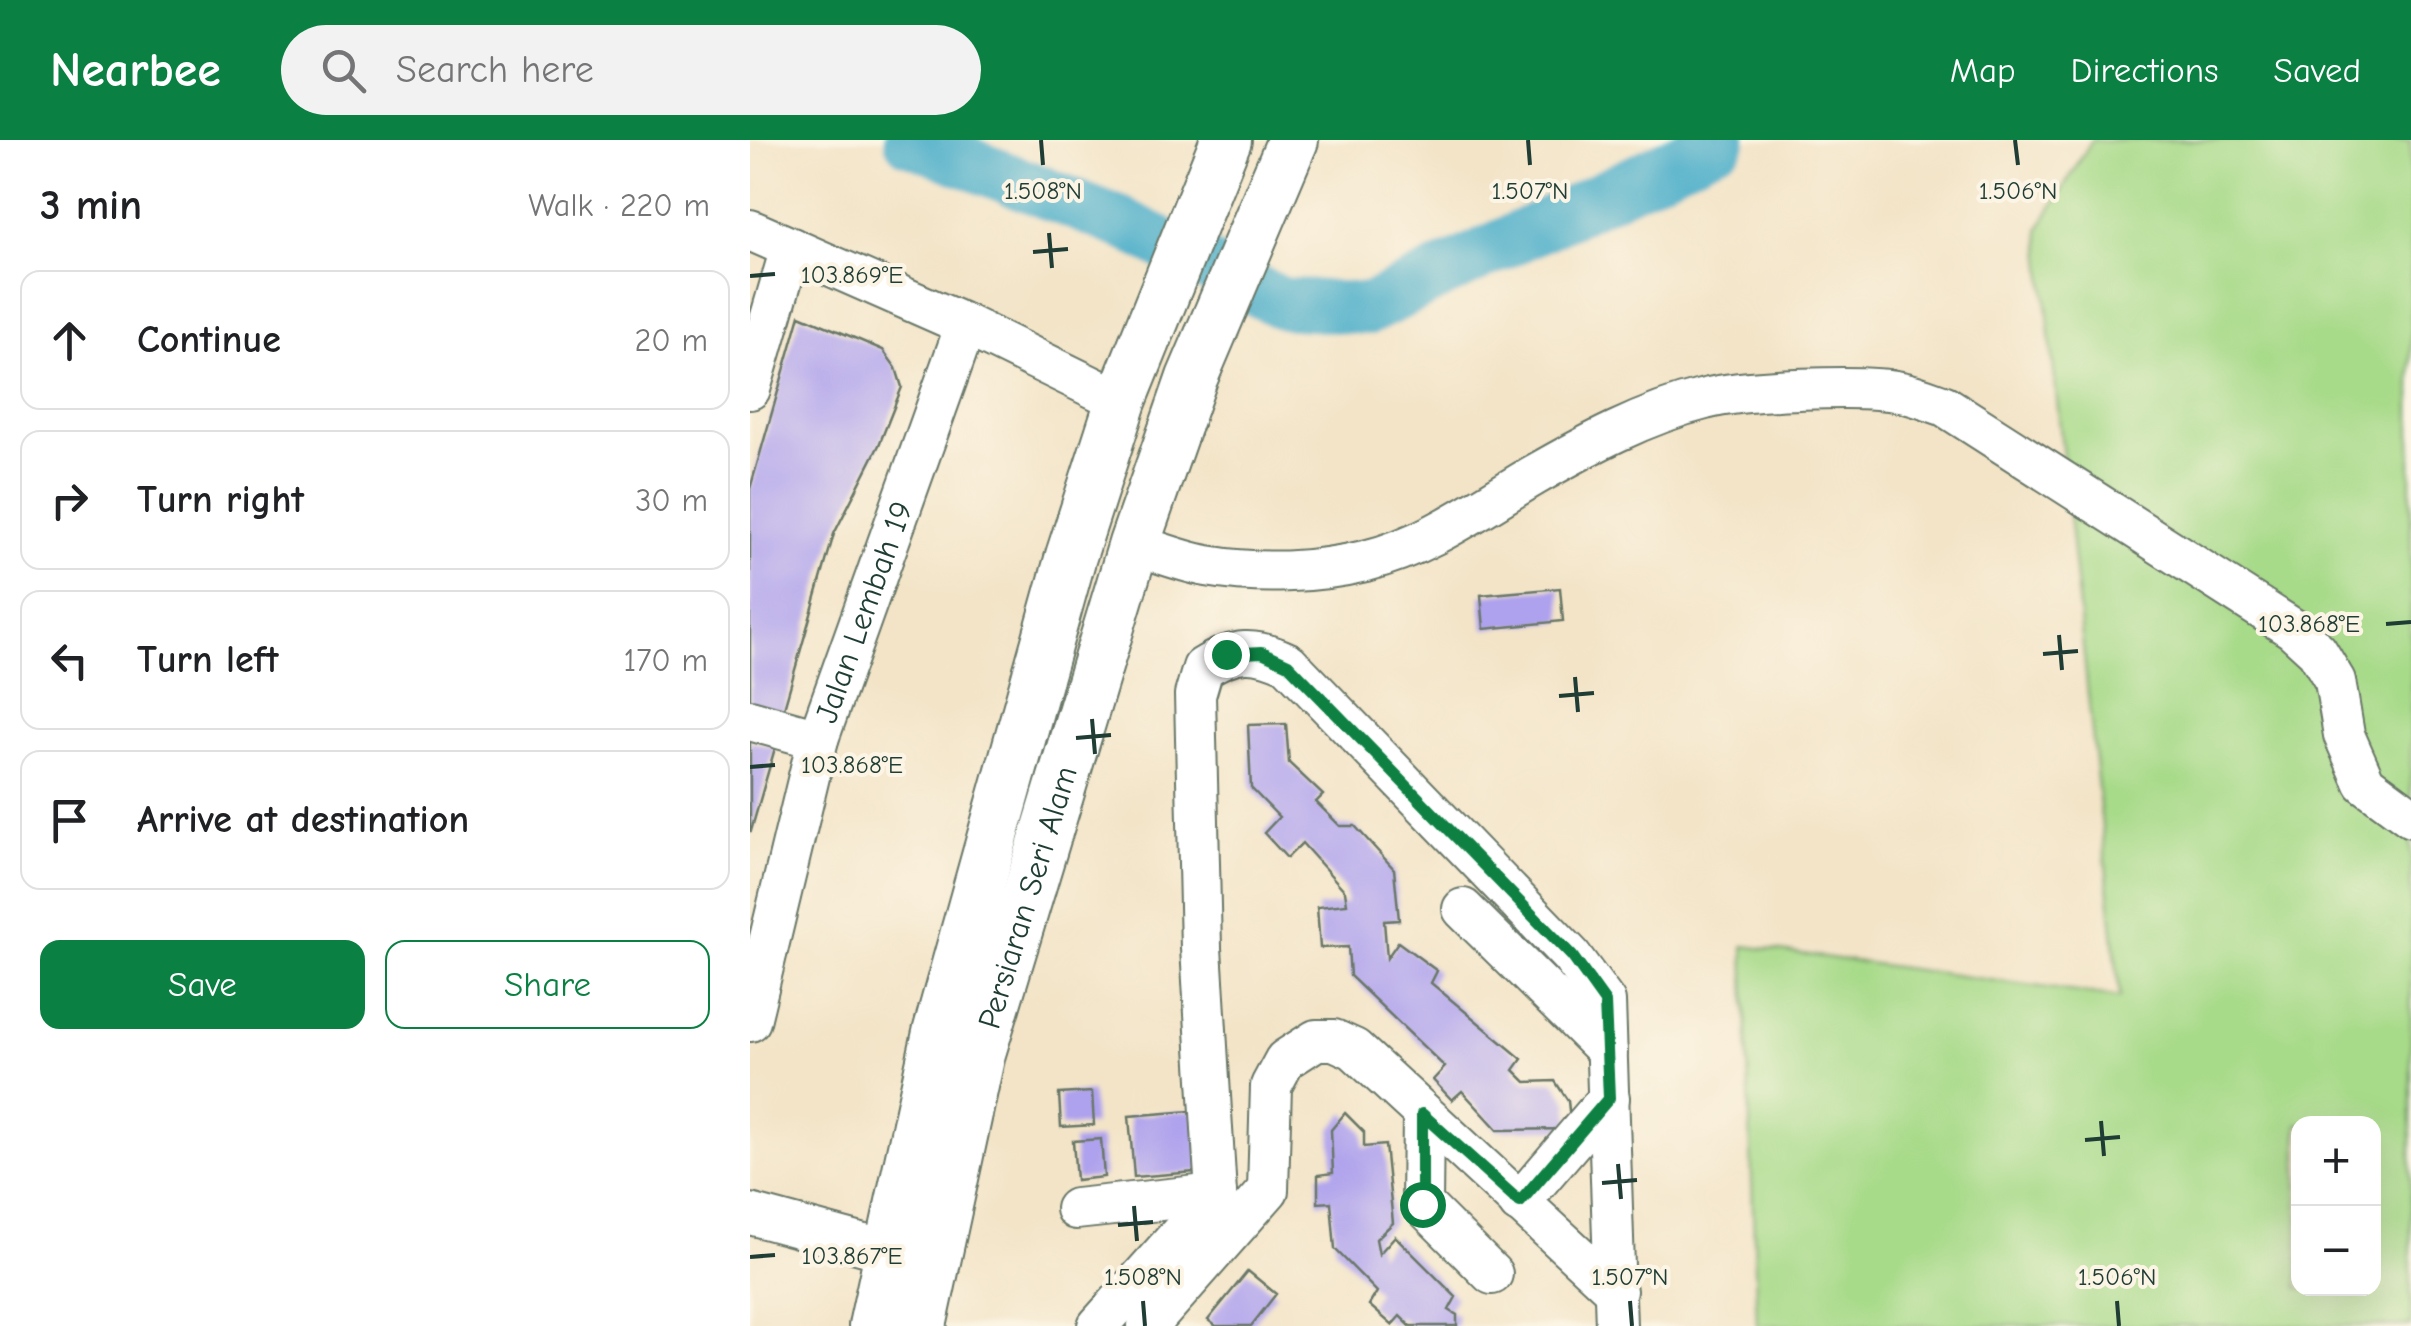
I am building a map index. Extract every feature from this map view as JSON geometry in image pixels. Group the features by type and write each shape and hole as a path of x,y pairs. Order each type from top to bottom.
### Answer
{"main road":[{"name":"Persiaran Seri Alam","path":"921,1326 912,1258 938,1033 1071,556 1121,401 1226,140"},
{"name":"Persiaran Seri Alam","path":"874,1326 912,1258 980,1053 1134,544 1192,378 1285,158"}],"street":[{"path":"750,230 966,325 1121,401"},
{"path":"750,388 791,248"},
{"name":"Jalan Lembah 19","path":"750,1021 818,739 966,325"},
{"path":"1134,544 1205,566 1254,570 1306,571 1366,561 1466,518 1516,486 1645,418 1692,403 1708,398 1828,390 1899,391 1945,406 2293,629 2316,651 2335,681 2344,735 2364,783 2411,817"},
{"path":"1098,1326 1216,1194 1201,948 1195,695 1203,668 1226,654 1262,652 1288,664 1572,956 1605,1002 1616,1308"},
{"path":"750,720 818,739"},
{"path":"1463,910 1608,1051"},
{"path":"1148,1326 1268,1190 1272,1086 1285,1060 1316,1040 1334,1040 1354,1049 1520,1202 1616,1308"},
{"path":"1520,1202 1609,1098"},
{"path":"1422,1114 1422,1204 1492,1274"},
{"path":"1076,1208 1216,1194"},
{"path":"750,1214 912,1258"}],"green space":[{"path":"2092,140 2411,140 2411,1326 1757,1326 1744,946 2120,998 2039,229"}],"building":[{"path":"800,315 883,350 896,368 902,387 879,445 834,534 780,722 750,713 750,489"},
{"path":"1560,588 1563,621 1484,629 1481,595"},
{"path":"1286,724 1289,763 1323,795 1316,802 1340,826 1355,826 1394,869 1399,920 1384,921 1387,958 1398,942 1437,971 1431,983 1522,1059 1514,1070 1526,1082 1555,1081 1568,1101 1571,1129 1498,1130 1462,1091 1452,1100 1433,1080 1445,1067 1350,976 1348,947 1320,948 1317,907 1347,904 1345,891 1302,843 1287,858 1264,833 1279,817 1251,788 1248,725"},
{"path":"750,741 775,748 751,831 750,831"},
{"path":"1092,1092 1094,1125 1061,1127 1059,1094"},
{"path":"1202,1110 1207,1171 1134,1177 1129,1116"},
{"path":"1345,1113 1364,1132 1364,1147 1385,1145 1393,1223 1376,1239 1379,1254 1395,1236 1456,1297 1449,1310 1457,1315 1457,1326 1410,1326 1400,1316 1392,1325 1369,1305 1377,1292 1335,1249 1331,1202 1318,1203 1318,1175 1333,1173 1331,1130"},
{"path":"1101,1139 1104,1177 1076,1180 1073,1141"},
{"path":"1248,1271 1276,1294 1251,1326 1216,1326 1208,1320"}],"waterway":[{"path":"910,140 1122,223 1281,303 1368,309 1720,140"}],"route":[{"path":"1226,654 1262,652 1288,664 1572,956 1605,1002 1609,1098 1520,1202 1422,1114 1422,1204"}]}
